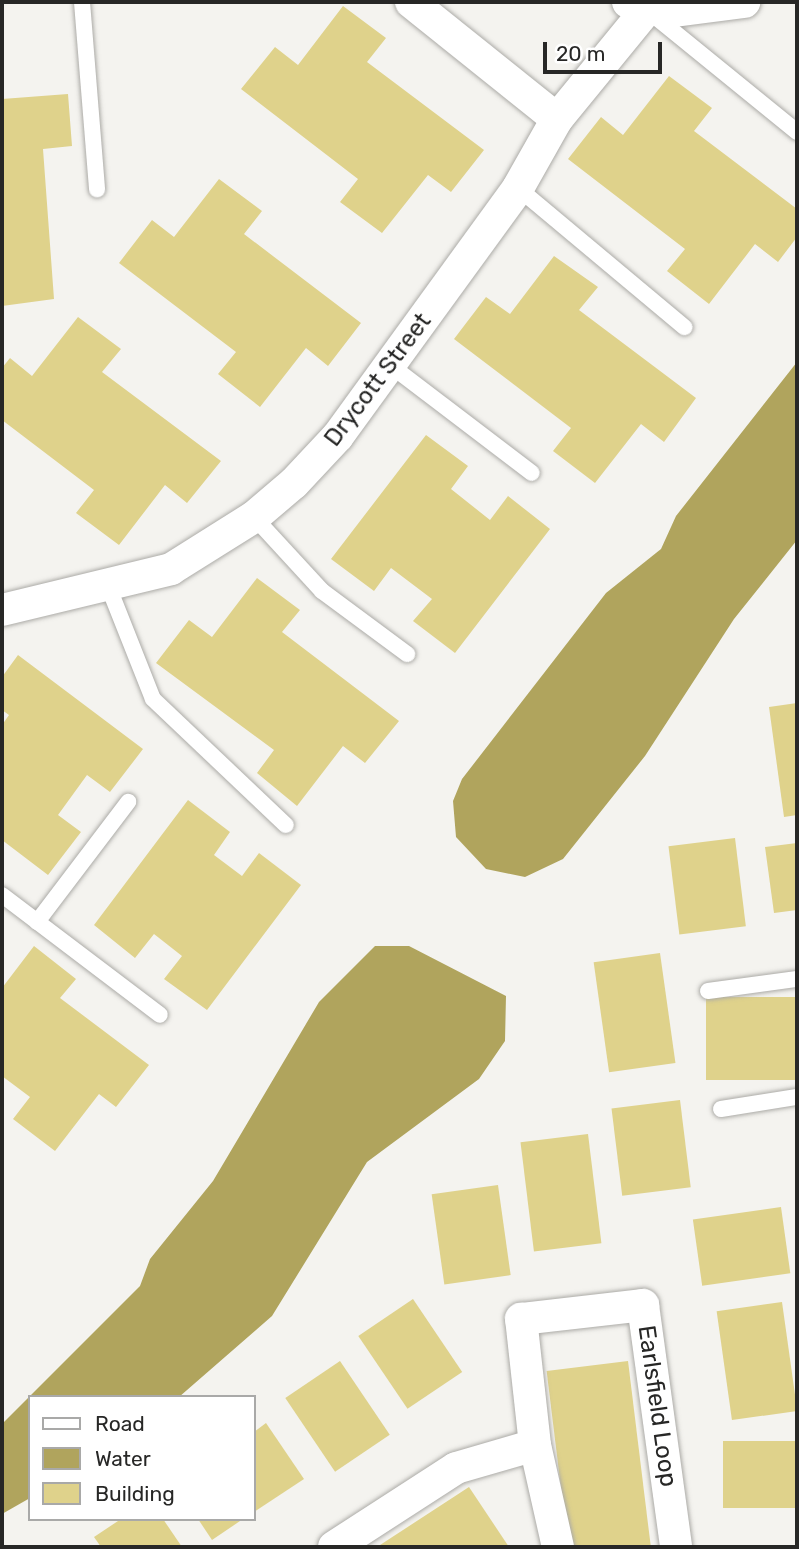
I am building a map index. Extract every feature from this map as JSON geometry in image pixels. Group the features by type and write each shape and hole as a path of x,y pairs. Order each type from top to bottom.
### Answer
{"street":[{"path":"411,2 557,119"},
{"path":"637,6 744,2"},
{"name":"Drycott Street","path":"2,610 109,588 171,569 254,517 338,436 518,188 557,119 637,6"},
{"name":"Earlsfield Loop","path":"558,1547 535,1445 521,1319 643,1305 676,1547"},
{"path":"334,1547 456,1468 535,1445"}],"lane":[{"path":"82,2 97,189"},
{"path":"637,6 797,132"},
{"path":"518,188 684,327"},
{"path":"390,365 531,473"},
{"path":"254,517 322,591 407,654"},
{"path":"109,588 153,699 286,825"},
{"path":"37,922 128,802"},
{"path":"2,895 160,1015"},
{"path":"708,991 797,979"},
{"path":"721,1109 797,1097"}],"water":[{"path":"797,362 797,540 734,619 645,756 563,859 525,877 486,869 456,837 453,801 462,779 606,593 661,549 676,516"},
{"path":"375,946 409,946 506,996 505,1041 479,1079 367,1162 272,1316 181,1395 31,1395 140,1286 150,1259 213,1181 319,1002"},
{"path":"28,1398 28,1499 2,1514 2,1424"}],"building":[{"path":"343,6 386,38 367,62 484,150 451,192 428,175 382,233 340,202 358,179 241,89 275,47 298,65"},
{"path":"669,76 712,108 694,131 797,209 797,237 778,262 755,244 709,304 667,271 685,249 568,159 601,117 623,135"},
{"path":"68,94 72,146 43,149 54,299 2,306 2,99"},
{"path":"219,179 262,211 244,234 361,323 328,366 306,348 260,407 218,374 236,352 119,263 152,220 174,237"},
{"path":"554,256 598,287 579,310 696,398 664,442 641,424 595,483 553,451 571,428 454,339 486,297 510,314"},
{"path":"78,317 121,349 102,372 221,461 187,503 165,485 119,545 76,513 94,490 2,420 2,368 10,358 32,376"},
{"path":"426,435 468,466 451,489 490,520 508,496 550,529 455,653 413,621 432,599 391,568 374,591 331,559"},
{"path":"257,578 300,610 282,632 399,721 365,763 343,746 297,806 257,773 274,750 156,663 189,620 212,637"},
{"path":"18,655 143,749 110,792 87,775 58,815 81,832 48,875 2,840 2,725 9,715 2,710 2,677"},
{"path":"797,703 797,815 784,817 769,707"},
{"path":"188,800 230,832 214,855 242,876 259,853 301,885 207,1010 164,979 182,956 154,934 135,958 94,925"},
{"path":"735,838 746,926 679,935 668,846"},
{"path":"797,843 797,910 774,913 765,847"},
{"path":"34,946 76,979 60,998 149,1065 116,1107 99,1094 55,1151 13,1119 30,1097 2,1076 2,988"},
{"path":"660,953 675,1063 609,1072 594,962"},
{"path":"706,997 797,997 797,1080 706,1080"},
{"path":"680,1100 691,1187 622,1196 612,1108"},
{"path":"588,1134 601,1243 534,1251 521,1142"},
{"path":"498,1185 511,1275 444,1284 432,1194"},
{"path":"781,1207 790,1273 702,1286 693,1219"},
{"path":"413,1299 462,1372 407,1409 358,1336"},
{"path":"782,1302 797,1411 732,1420 717,1311"},
{"path":"340,1361 390,1435 335,1472 285,1398"},
{"path":"628,1361 651,1547 568,1547 547,1371"},
{"path":"266,1423 304,1479 256,1511 256,1430"},
{"path":"723,1441 797,1441 797,1508 723,1508"},
{"path":"469,1487 509,1547 377,1547"},
{"path":"118,1521 164,1521 182,1547 101,1547 94,1537"},
{"path":"199,1521 240,1521 212,1540"}]}
